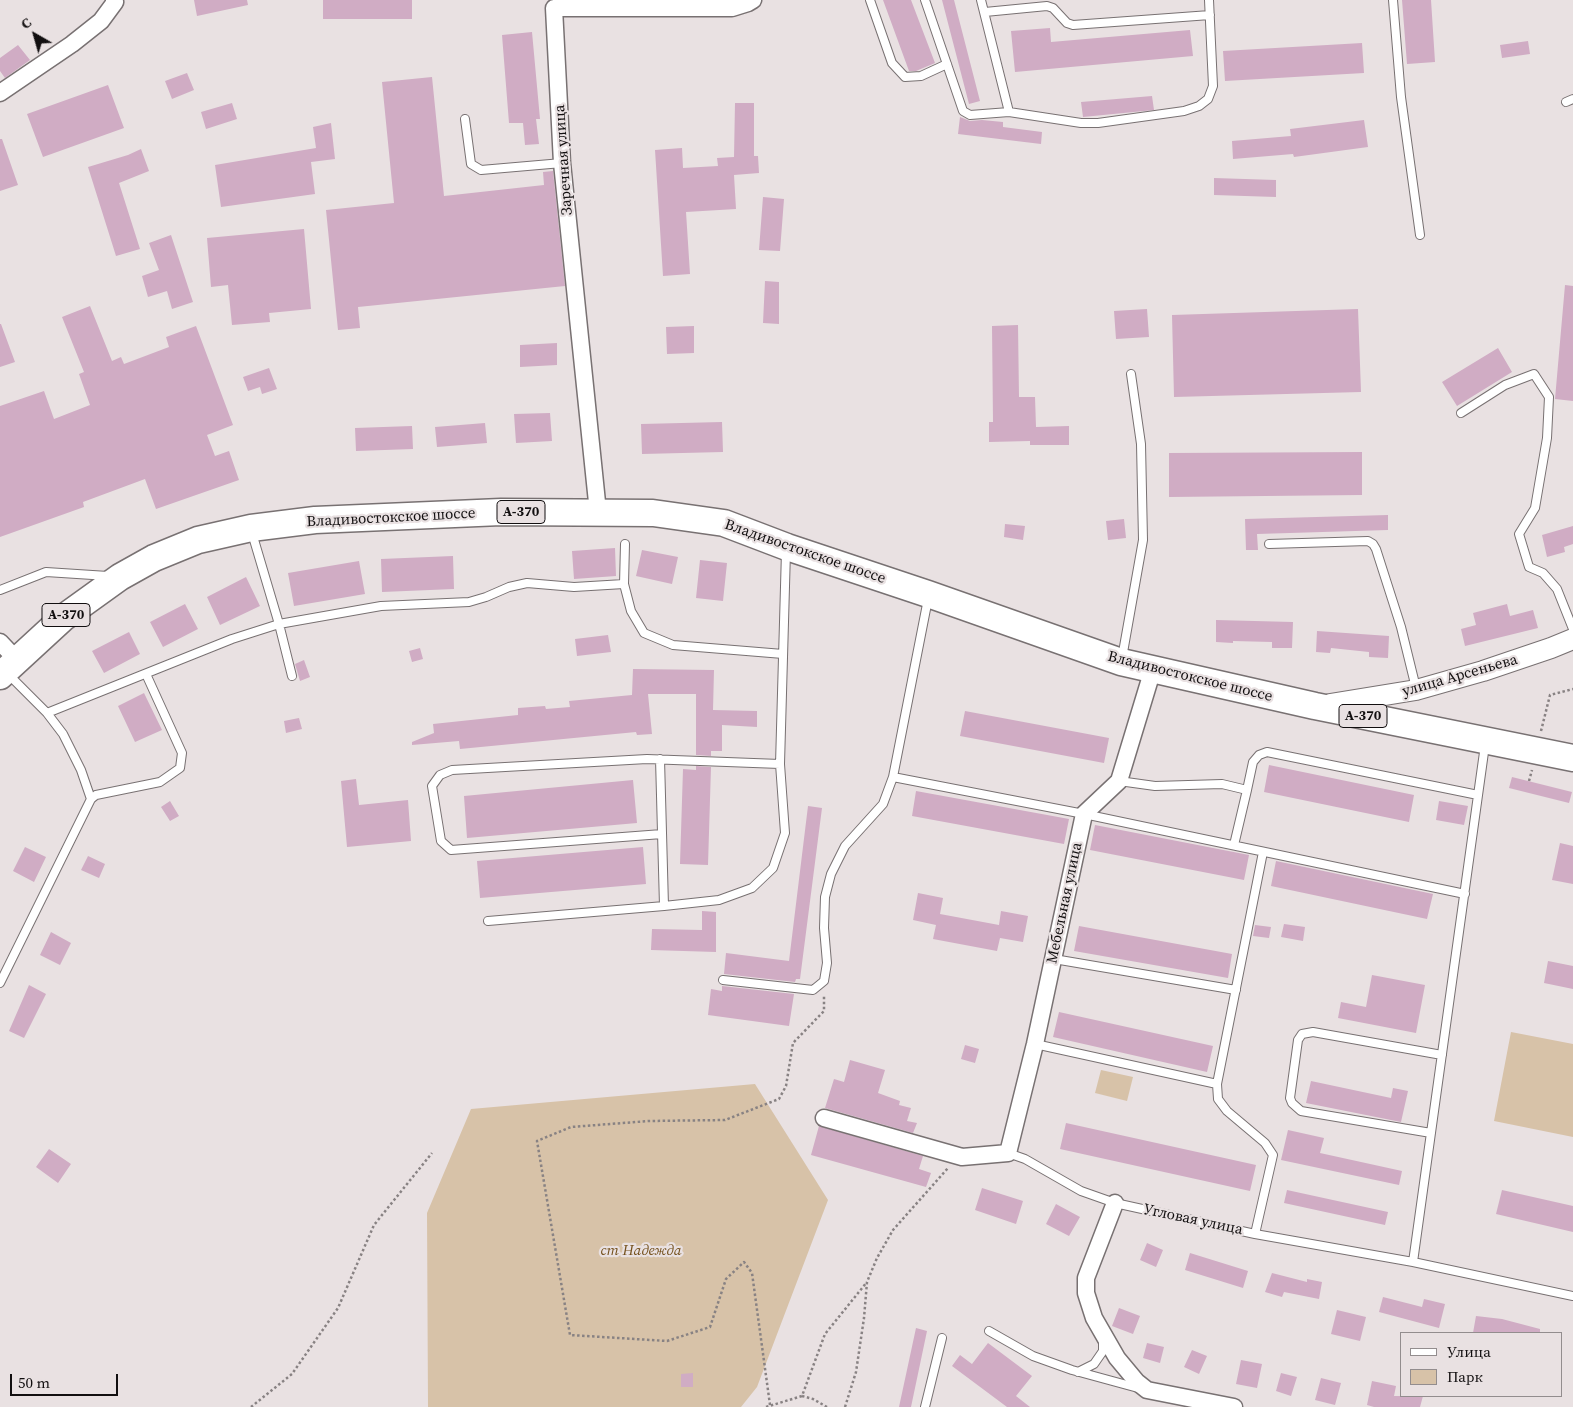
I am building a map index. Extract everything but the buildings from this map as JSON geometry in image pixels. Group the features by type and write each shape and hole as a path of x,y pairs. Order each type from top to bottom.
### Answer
{"highway":[{"name":"Владивостокское шоссе","path":"6,662 120,577 154,558 198,540 251,528 315,520 501,512 653,513 724,524 1121,662 1315,706 1573,758"}],"street":[{"name":"Заречная улица","path":"598,512 562,163 554,4 732,8 754,0"},
{"path":"0,93 101,22 118,1"},
{"name":"улица Арсеньева","path":"1315,706 1416,690 1483,672 1573,639"},
{"path":"1084,814 1119,782 1153,669"},
{"name":"Мебельная улица","path":"1008,1152 1035,1044 1084,814"},
{"path":"824,1118 962,1157 1008,1152"},
{"path":"1115,1203 1086,1278 1086,1293 1094,1318 1117,1358 1137,1382 1148,1390 1234,1407"}],"lane":[{"path":"870,0 892,63 905,77 921,76 946,64"},
{"path":"925,0 963,111 970,115 1009,112 1081,123 1098,123 1184,111 1199,106 1208,98 1213,86 1209,0"},
{"path":"982,0 1009,112"},
{"path":"1393,0 1401,97 1420,235"},
{"path":"985,12 1047,6 1053,8 1067,23 1073,25 1210,15"},
{"path":"465,119 471,164 480,170 562,163"},
{"path":"1121,662 1143,540 1141,444 1131,374"},
{"path":"1461,413 1506,385 1534,374 1549,397 1547,438 1535,508 1519,534 1529,568 1543,573 1557,589 1573,629"},
{"path":"251,528 292,676"},
{"path":"1269,544 1368,541 1373,544 1376,548 1401,627 1416,690"},
{"path":"625,544 624,584 631,612 644,633 673,645 783,654"},
{"path":"488,921 719,900 752,888 773,868 785,833 780,764 786,547"},
{"path":"0,590 46,572 120,577"},
{"path":"47,713 232,640 279,624 381,606 469,602 486,597 509,586 527,583 574,587 624,584"},
{"path":"723,980 813,990 824,981 827,963 824,928 825,897 831,874 845,846 883,804 894,777 928,594"},
{"path":"6,662 63,734 82,770 91,799"},
{"path":"0,983 91,799 96,795 160,782 180,768 182,753 146,674"},
{"path":"1413,1262 1486,740"},
{"path":"1234,845 1253,762 1259,755 1267,752 1478,795"},
{"path":"662,834 451,850 441,841 432,786 440,775 452,770 646,758 780,764"},
{"path":"660,759 664,906"},
{"path":"894,777 1084,814 1465,894"},
{"path":"1119,782 1155,786 1222,784 1247,790"},
{"path":"1255,1234 1273,1155 1265,1144 1227,1112 1218,1099 1217,1084 1263,852"},
{"path":"1054,959 1236,990"},
{"path":"1431,1133 1302,1111 1292,1103 1290,1098 1298,1040 1302,1034 1313,1032 1442,1055"},
{"path":"1035,1044 1217,1084"},
{"name":"Угловая улица","path":"1008,1152 1025,1159 1081,1191 1115,1203 1255,1234 1413,1262 1573,1296"},
{"path":"989,1331 1033,1356 1078,1372 1148,1390"},
{"path":"1078,1372 1094,1364 1103,1351 1103,1333"},
{"path":"925,1407 942,1338"}],"path":[{"path":"1550,695 1573,689"},
{"path":"770,1405 752,1273 744,1262 726,1279 710,1328 667,1341 570,1335 537,1141 571,1128 649,1121 726,1120 779,1099 786,1086 793,1042 824,1012 824,981"},
{"path":"251,1407 292,1374 338,1308 374,1225 432,1153"},
{"path":"802,1396 825,1334 867,1282 877,1258 893,1230 944,1172 962,1157"},
{"path":"845,1407 856,1372 867,1282"},
{"path":"766,1407 802,1396 813,1399 827,1407"}],"green space":[{"path":"1511,1032 1573,1044 1573,1137 1494,1121"},
{"path":"1101,1070 1133,1077 1127,1101 1095,1093"},
{"name":"ст Надежда","path":"755,1084 828,1200 757,1387 741,1407 428,1407 427,1213 471,1109"}]}
